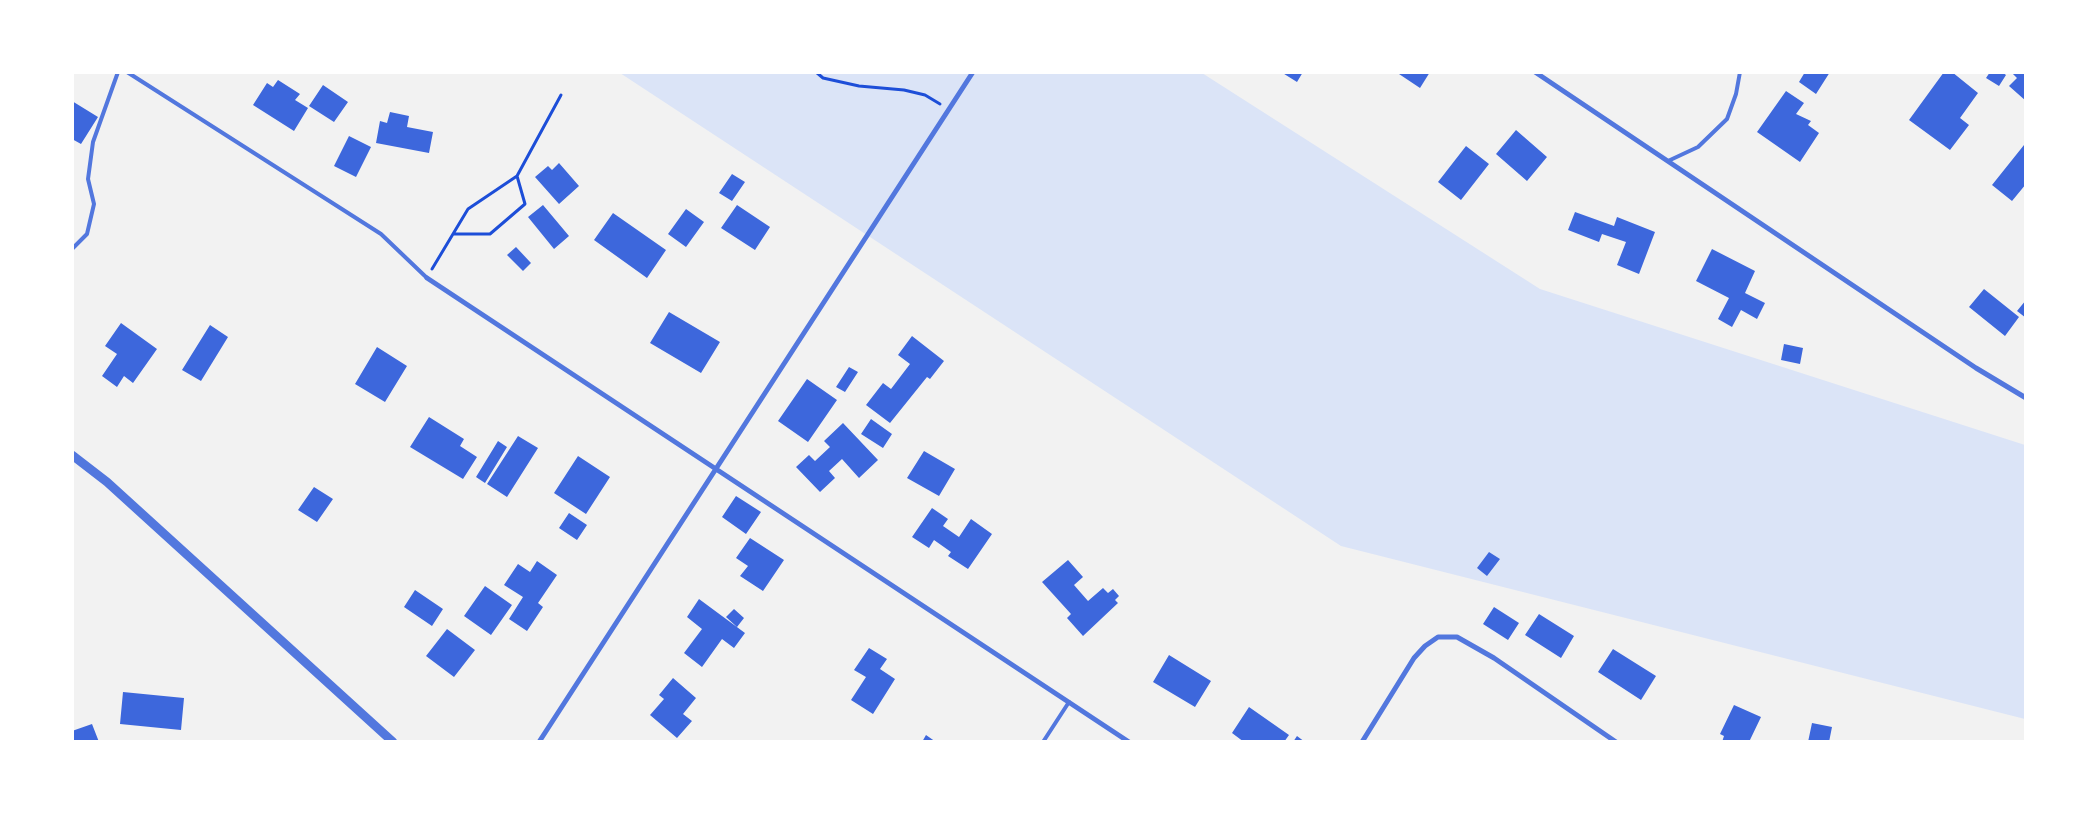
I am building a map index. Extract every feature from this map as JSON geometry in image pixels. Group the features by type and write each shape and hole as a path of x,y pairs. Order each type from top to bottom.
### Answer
{"street":[{"path":"539,742 973,72"},
{"path":"1535,72 1976,368 2026,398"},
{"path":"427,278 714,470 1129,742"},
{"path":"72,455 107,482 393,742"},
{"path":"1362,742 1414,658 1425,646 1438,637 1457,637 1494,658 1616,742"}],"lane":[{"path":"72,249 87,234 94,204 88,179 94,142 118,72"},
{"path":"127,72 380,234 427,278"},
{"path":"1668,161 1698,147 1728,119 1736,94 1740,72"},
{"path":"1043,742 1069,702"}],"path":[{"path":"816,72 823,78 859,86 904,90 925,95 949,110"},
{"path":"427,278 468,209 517,176 561,95"},
{"path":"452,234 490,234 525,204 517,176"}],"shaded area":[{"path":"620,73 1202,73 1540,289 2025,445 2025,719 1341,546"}],"building":[{"path":"1281,72 1303,72 1297,82"},
{"path":"1396,72 1430,72 1420,88"},
{"path":"1805,72 1830,72 1816,94 1799,82"},
{"path":"1944,72 1952,72 1978,93 1960,118 1969,125 1950,150 1909,120"},
{"path":"1990,72 2002,72 2006,75 1999,86 1986,78"},
{"path":"2011,72 2026,72 2026,101 2009,86 2017,78"},
{"path":"278,80 300,94 295,100 308,108 294,131 253,105 267,83 273,87"},
{"path":"323,85 348,102 334,122 309,106"},
{"path":"1786,91 1804,103 1796,114 1811,121 1808,125 1819,133 1800,162 1757,132"},
{"path":"72,101 98,117 81,144 72,139"},
{"path":"390,112 409,116 407,127 433,132 429,153 376,143 380,121 387,123"},
{"path":"1516,130 1547,157 1527,181 1496,154"},
{"path":"349,136 371,147 356,177 334,166"},
{"path":"2024,145 2026,184 2012,201 1992,185"},
{"path":"1466,146 1489,164 1461,200 1438,182"},
{"path":"559,163 579,186 559,204 535,177 548,166 552,170"},
{"path":"732,174 745,182 732,201 719,193"},
{"path":"543,205 569,236 554,249 528,217"},
{"path":"737,205 770,227 755,250 721,228"},
{"path":"686,209 704,222 686,247 668,234"},
{"path":"1575,212 1614,226 1617,217 1655,232 1639,274 1617,265 1626,242 1602,234 1599,242 1568,230"},
{"path":"613,213 666,250 647,278 594,240"},
{"path":"516,247 531,263 523,271 507,255"},
{"path":"1712,249 1755,271 1745,293 1765,303 1757,319 1741,310 1732,327 1718,319 1729,298 1696,281"},
{"path":"1984,289 2019,317 2005,336 1969,307"},
{"path":"2026,300 2026,318 2017,311"},
{"path":"669,312 720,342 701,373 650,343"},
{"path":"121,323 157,349 133,383 124,376 117,387 102,376 117,354 105,346"},
{"path":"210,325 228,337 201,381 182,370"},
{"path":"912,336 944,361 930,379 927,377 890,423 866,405 883,383 891,389 910,364 898,355"},
{"path":"1784,344 1803,348 1800,364 1781,360"},
{"path":"377,347 407,366 385,402 355,384"},
{"path":"849,367 858,372 845,392 836,387"},
{"path":"807,379 837,400 808,442 778,421"},
{"path":"429,417 464,439 460,446 477,457 463,479 410,447"},
{"path":"871,419 892,434 883,448 861,434"},
{"path":"843,423 878,460 859,478 842,459 829,471 835,478 820,492 796,467 809,455 815,461 830,447 824,441"},
{"path":"518,436 538,448 507,497 487,484"},
{"path":"498,441 507,447 485,483 476,477"},
{"path":"924,451 955,469 939,496 907,478"},
{"path":"578,456 610,477 586,514 554,493"},
{"path":"314,487 333,499 317,522 298,510"},
{"path":"736,496 761,512 746,534 722,517"},
{"path":"932,508 948,519 943,526 959,537 971,519 992,534 968,569 948,556 951,552 934,540 929,548 912,537"},
{"path":"569,513 587,525 577,540 559,528"},
{"path":"750,538 784,560 763,591 740,576 748,566 736,558"},
{"path":"1489,552 1500,559 1487,576 1477,568"},
{"path":"1068,560 1083,577 1074,585 1088,601 1103,588 1108,593 1113,589 1119,596 1115,600 1118,603 1083,636 1067,618 1071,614 1042,582"},
{"path":"537,561 557,575 538,603 543,607 527,631 509,619 523,597 504,585 518,564 530,572"},
{"path":"485,586 512,605 491,635 464,616"},
{"path":"415,590 443,609 432,626 404,607"},
{"path":"699,599 745,633 734,648 722,639 702,667 684,653 702,629 687,617"},
{"path":"1494,607 1519,623 1508,640 1483,624"},
{"path":"734,609 744,618 737,627 726,617"},
{"path":"1539,614 1574,636 1561,658 1525,635"},
{"path":"447,629 475,650 454,677 426,656"},
{"path":"869,648 887,659 880,669 895,679 873,714 851,700 866,677 854,670"},
{"path":"1613,649 1656,676 1641,700 1598,672"},
{"path":"1169,655 1211,681 1195,707 1153,682"},
{"path":"673,678 696,698 683,714 692,721 677,738 650,715 664,699 659,695"},
{"path":"123,692 184,698 181,730 120,724"},
{"path":"1734,705 1761,717 1749,742 1722,742 1724,736 1720,734"},
{"path":"1249,707 1289,735 1284,742 1244,742 1232,733"},
{"path":"1812,723 1832,727 1829,742 1808,742"},
{"path":"92,724 99,742 72,742 72,731"},
{"path":"926,735 936,742 922,742"},
{"path":"1297,736 1305,742 1293,742"}]}
